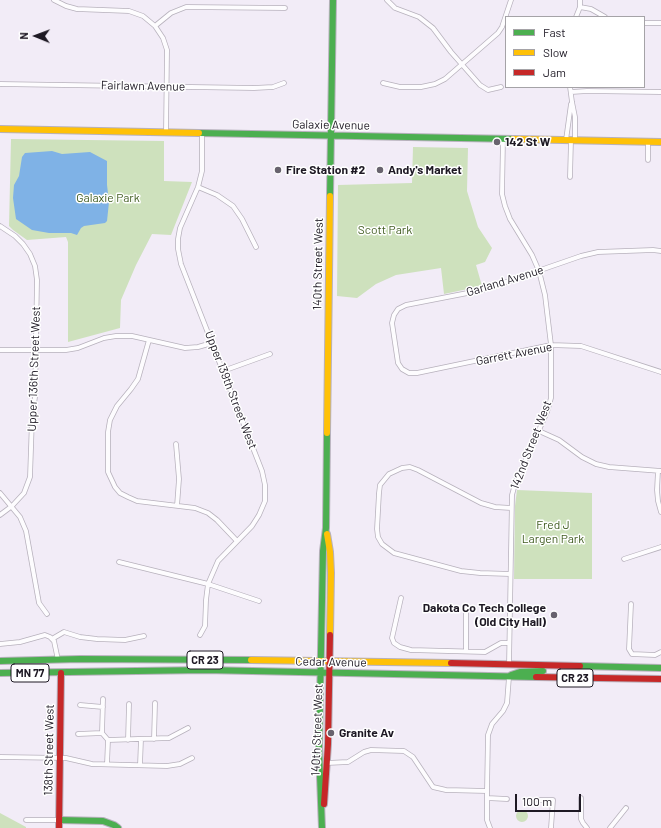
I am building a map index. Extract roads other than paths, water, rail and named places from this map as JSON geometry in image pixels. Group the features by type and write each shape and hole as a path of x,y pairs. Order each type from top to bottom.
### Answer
{"main road":[{"name":"140th Street West","path":"322,828 319,750 320,661 323,551 326,528 333,0"},
{"name":"Galaxie Avenue","path":"0,129 661,142"},
{"name":"140th Street West","path":"322,813 328,763 330,673 331,573 330,552 326,528"},
{"name":"Cedar Avenue","path":"0,661 330,661 661,668"},
{"path":"460,676 473,672 504,670 509,665"},
{"path":"509,677 520,672 543,671 571,666"},
{"name":"Cedar Avenue","path":"0,673 205,670 661,679"},
{"name":"138th Street West","path":"59,828 61,673"},
{"path":"59,820 103,821 118,828"}],"street":[{"path":"54,0 66,6 77,9 129,11 143,16 155,26 163,38 167,50 168,87 166,133"},
{"path":"387,0 395,8 419,17 433,28 484,88 488,90 501,87"},
{"path":"506,16 511,0"},
{"path":"576,16 580,7 580,0"},
{"path":"580,7 591,9 603,16"},
{"path":"155,26 171,13 186,8 285,8"},
{"path":"383,83 400,87 421,87 430,86 445,80 498,33 505,18"},
{"path":"645,23 661,23"},
{"name":"Fairlawn Avenue","path":"0,84 274,88 284,83"},
{"path":"571,140 575,117 570,89 587,91 661,92"},
{"path":"570,177 572,102"},
{"name":"Upper 139th Street West","path":"200,635 205,626 208,584 218,561 252,526 259,515 265,501 266,485 181,264 178,250 180,228 198,188 202,171 202,133"},
{"name":"142nd Street West","path":"503,139 502,194 510,219 532,255 539,271 545,295 551,345 551,398 547,412 515,484 512,495 509,665"},
{"path":"648,142 648,160"},
{"path":"198,188 217,194 233,206 242,219 256,247"},
{"name":"Upper 136th Street West","path":"0,226 15,236 30,254 35,266 37,280 35,397 32,419 30,477 24,493 12,506 0,515"},
{"name":"Garland Avenue","path":"396,357 392,322 398,309 483,290 581,256 598,252 661,250"},
{"path":"0,350 66,350 78,348 104,338 116,336 132,336 186,348 198,347 212,342"},
{"path":"149,340 138,379 117,406 110,420 108,432 108,472 115,487 120,493 128,498 195,508 208,513 217,520 237,541"},
{"name":"Garrett Avenue","path":"396,357 402,369 409,373 417,373 551,345 581,346 661,372"},
{"path":"223,371 270,354"},
{"path":"539,431 559,440 582,458 596,464 609,467 660,471 657,490 661,512"},
{"path":"176,444 179,479 177,506"},
{"path":"510,574 461,571 394,553 382,544 378,538 378,493 380,485 389,474 402,468 410,467 481,503 495,507 511,508"},
{"path":"0,493 20,517 26,531 39,603 47,614"},
{"path":"624,559 661,547"},
{"path":"119,562 208,584 258,601"},
{"path":"401,598 392,638 394,643 400,647 411,650 466,650 486,652 501,643 509,643"},
{"path":"631,604 629,649 632,654 655,655 661,652"},
{"path":"466,613 466,650"},
{"path":"53,640 64,632 80,637 98,639 125,640 144,636"},
{"path":"0,644 20,642 44,635 53,640 58,660"},
{"path":"490,828 487,798 488,735 492,724 503,711 507,702 509,677"},
{"path":"103,700 102,733 108,740 107,764"},
{"path":"154,739 155,702"},
{"path":"128,740 129,704"},
{"path":"80,705 103,707"},
{"path":"108,740 169,738 188,728"},
{"path":"78,734 102,733"},
{"path":"140,765 141,739"},
{"path":"328,763 348,762 364,752 371,750 404,750 413,757 433,788 446,790 487,791"},
{"path":"0,757 71,759 88,764 172,766 192,758"},
{"path":"487,798 507,798"},
{"path":"581,798 581,819 587,828"},
{"path":"538,800 553,800 551,828"},
{"path":"610,828 626,808"},
{"path":"26,820 59,820"}],"water":[{"path":"52,151 62,154 90,152 107,161 109,202 107,221 105,223 84,226 77,235 71,233 49,233 32,230 16,219 13,198 14,185 19,176 22,157 25,153"}],"place":[{"name":"142 St W","path":"497,142"},
{"name":"Fire Station #2","path":"278,170"},
{"name":"Andy's Market","path":"380,170"},
{"name":"Dakota Co Tech College (Old City Hall)","path":"554,615"},
{"name":"Granite Av","path":"331,733"}],"park label":[{"name":"Galaxie Park","path":"108,198"},
{"name":"Scott Park","path":"385,230"},
{"name":"Fred J Largen Park","path":"553,532"}]}
